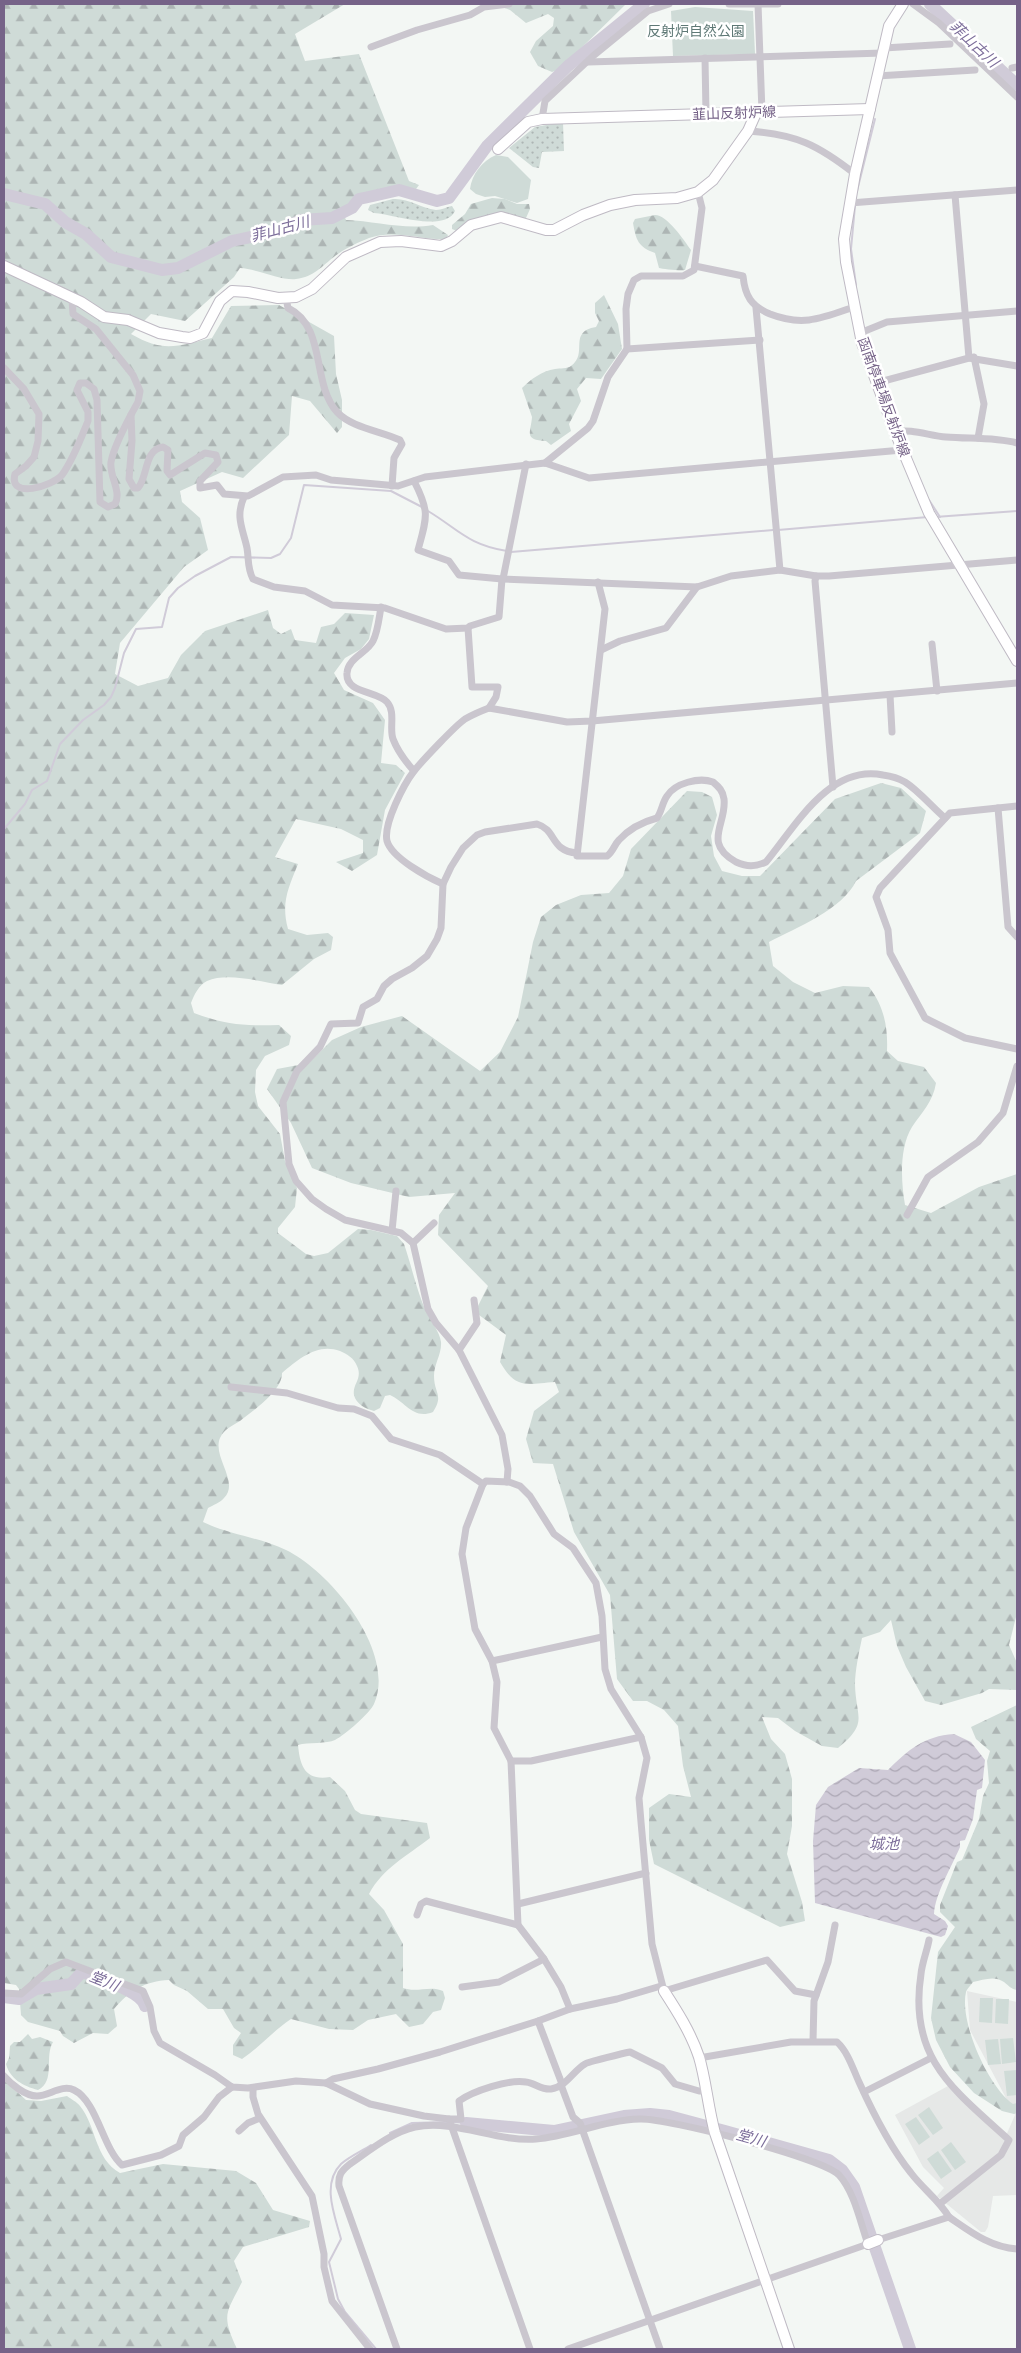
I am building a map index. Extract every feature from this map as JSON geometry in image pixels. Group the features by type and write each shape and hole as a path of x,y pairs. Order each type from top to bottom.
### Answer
{"street":[{"path":"371,47 417,30 463,17 484,7 509,4"},
{"path":"542,119 545,101 588,62 636,20 656,7 669,4"},
{"path":"729,4 778,4"},
{"path":"4,266 104,317 128,320 159,333 190,338 203,333 220,301 232,291 238,290 286,298 303,294 312,289 338,262 351,254 380,242 401,241 441,246 452,242 471,225 501,217 546,230 554,230 583,215 610,205 634,200 677,198 698,192 713,180 748,131 759,112 761,57 758,4"},
{"path":"870,109 893,18 903,4"},
{"path":"913,4 940,23 1017,97"},
{"path":"588,62 761,57 950,44"},
{"path":"705,58 706,114"},
{"path":"877,76 975,70"},
{"name":"韮山反射炉線","path":"498,149 528,122 542,119 870,109"},
{"name":"函南停車場反射炉線","path":"870,109 855,174 844,239 854,307 863,331 876,383 899,432 902,450 929,513 1017,660"},
{"path":"748,131 767,132 800,139 835,159 855,174"},
{"path":"850,203 1017,190"},
{"path":"545,463 588,428 593,420 608,377 627,349 626,309 628,294 634,280 641,276 682,276 692,273 695,266 702,208 698,192"},
{"path":"955,195 966,315 972,357 984,404 978,438"},
{"path":"695,266 743,276 747,296 756,308 780,570"},
{"path":"286,298 288,308 298,313 311,332 323,382 338,414 348,420 400,440 402,444 394,458 392,486"},
{"path":"4,368 24,389 39,414 38,441 34,457 14,477 14,484 21,490 53,482 65,470 88,421 88,412 77,390 80,383 86,383 94,389 98,400 99,498 103,505 113,506 118,497 111,471 111,460 140,396 136,382 96,329 73,314 72,299"},
{"path":"756,308 797,322 826,316 854,307"},
{"path":"863,331 887,322 1017,311"},
{"path":"627,349 760,340"},
{"path":"876,383 972,357 1017,366"},
{"path":"131,415 132,441 129,479 134,488 140,487 152,454 163,447 168,450 167,471 170,475 201,454 214,454 218,457 218,462 200,481 200,488 217,486 224,494 244,498 282,477 316,475 331,480 392,486 425,477 454,472 545,463 589,478 902,450"},
{"path":"899,432 1017,443"},
{"path":"244,498 240,509 239,521 247,548 248,567 253,579 274,587 305,591 332,605 381,607 446,629 468,628 498,617 503,579 526,464"},
{"path":"414,481 425,502 426,513 418,550 449,560 459,575 503,579 697,587 732,576 780,570 816,576 1017,560"},
{"path":"816,576 815,582 834,788"},
{"path":"577,853 605,609 598,582"},
{"path":"601,650 666,628 697,587"},
{"path":"381,607 372,642 352,661 346,676 350,684 355,688 382,698 389,705 393,738 403,759 414,771"},
{"path":"468,628 472,687 498,687 490,708"},
{"path":"932,644 937,691"},
{"path":"443,884 424,874 390,848 386,838 389,820 414,771 464,720 490,708 567,722 592,721 1017,683"},
{"path":"890,695 892,732"},
{"path":"507,1482 508,1469 502,1435 459,1350 436,1323 428,1309 413,1243 401,1233 345,1220 312,1199 296,1181 286,1154 282,1102 298,1071 320,1047 331,1024 358,1023 363,1008 377,999 384,986 427,956 441,928 443,884 450,867 463,848 477,836 491,830 537,824 544,826 560,848 577,853 577,856 606,856 610,854 618,841 638,824 657,818 664,801 672,790 694,781 707,780 720,788 724,800 718,828 720,848 740,864 754,866 766,862 804,811 815,800 858,774 867,773 893,777 909,785 944,818"},
{"path":"1017,806 950,813 877,892 877,902 888,930 890,953 925,1018 965,1038 1017,1049"},
{"path":"998,808 1008,927 1017,937"},
{"path":"907,1215 928,1177 978,1142 1003,1113 1017,1066"},
{"path":"392,1231 396,1191"},
{"path":"413,1243 434,1222"},
{"path":"459,1350 477,1323 474,1300"},
{"path":"231,1387 287,1393 338,1408 354,1409 372,1416 391,1440 440,1455 483,1484"},
{"path":"570,2009 561,1987 544,1959 518,1925 511,1761 494,1728 497,1682 492,1661 475,1629 462,1554 466,1528 483,1484 486,1481 507,1482 520,1486 530,1496 554,1534 573,1548 596,1583 602,1616 605,1669 611,1688 641,1737 646,1758 639,1798 652,1944 662,1988 682,2020 699,2058 715,2133 764,2281 789,2349"},
{"path":"492,1661 602,1637"},
{"path":"511,1761 531,1761 641,1737"},
{"path":"518,1904 646,1873"},
{"path":"417,1915 420,1904 426,1901 518,1925"},
{"path":"813,2041 816,1995 828,1962 835,1925"},
{"path":"929,1940 921,1973 920,2015 922,2035 931,2058 936,2067 964,2099 1010,2140 1001,2155 941,2203"},
{"path":"462,1987 499,1982 544,1959"},
{"path":"326,2084 333,2079 378,2069 538,2022 570,2009 662,1988 767,1960 771,1962 795,1991 816,1995"},
{"path":"4,1994 21,1994 50,1969 66,1962 143,1991 150,2006 151,2022 160,2043 215,2074 232,2087 253,2088 296,2081 326,2084 370,2104 525,2139 552,2136 581,2127 638,2119 654,2119 715,2133 810,2160 832,2169 845,2182 868,2244"},
{"path":"538,2022 573,2117 581,2127 660,2349"},
{"path":"699,2058 756,2047 813,2041 836,2042 840,2045 910,2173 941,2203 949,2217 980,2238 993,2244 1017,2248"},
{"path":"397,2349 342,2195 338,2177 343,2169 406,2130 450,2123 461,2119 459,2101 489,2088 527,2082 542,2089 551,2089 561,2085 585,2063 630,2052 662,2068 675,2084 705,2091"},
{"path":"864,2092 931,2058"},
{"path":"4,2076 12,2085 36,2096 67,2088 76,2090 84,2099 103,2131 115,2159 122,2165 161,2155 179,2146 183,2135 204,2117 219,2097 232,2087"},
{"path":"253,2088 253,2097 260,2118 284,2156 306,2184 312,2196 332,2301 370,2349"},
{"path":"239,2131 260,2118"},
{"path":"450,2123 530,2349"},
{"path":"568,2349 878,2240 949,2217"}],"shaded area":[{"path":"967,1991 1017,2002 1017,2195 993,2196 988,2227 985,2232 981,2232 937,2196 944,2188 923,2167 895,2115 948,2086 1005,2138 1015,2115 970,2030"}],"green space":[{"path":"4,4 345,4 295,34 305,61 359,54 409,181 419,185 416,189 396,187 358,196 342,210 346,220 400,226 433,225 448,235 446,239 388,234 369,238 343,251 308,276 296,279 240,268 234,277 185,321 151,314 131,334 153,344 162,346 180,345 212,338 231,306 279,305 334,336 336,374 342,400 342,427 337,433 310,401 292,396 289,435 243,478 222,472 180,491 182,502 200,518 208,550 184,567 120,643 115,674 138,686 168,678 181,655 205,631 268,610 273,628 281,634 291,629 295,640 316,643 321,627 334,624 345,613 374,615 369,639 361,649 345,658 334,673 344,690 373,703 385,720 381,763 396,765 405,773 385,810 377,855 352,871 336,862 363,853 363,840 341,829 296,819 275,857 298,864 285,904 288,929 307,935 328,933 333,937 331,950 314,959 282,985 254,980 215,978 202,985 191,1003 194,1013 205,1017 236,1024 279,1025 291,1036 289,1045 265,1056 256,1070 255,1092 258,1106 280,1134 285,1161 297,1188 295,1207 278,1228 278,1233 306,1254 314,1256 328,1253 358,1229 397,1236 404,1244 423,1303 441,1342 434,1376 438,1402 433,1412 420,1414 390,1395 385,1396 380,1408 374,1411 371,1410 362,1406 355,1398 354,1388 359,1371 356,1363 348,1355 332,1349 324,1349 309,1354 282,1373 281,1380 273,1393 252,1412 226,1430 220,1438 220,1453 228,1477 228,1492 222,1500 208,1508 203,1522 276,1546 303,1561 322,1576 339,1594 355,1615 368,1638 376,1661 379,1683 374,1704 357,1724 335,1740 298,1745 300,1759 309,1774 322,1778 330,1777 345,1791 355,1810 361,1814 427,1823 430,1838 388,1870 369,1894 384,1910 403,1944 403,1988 413,1990 438,1989 443,1991 445,1998 441,2010 433,2012 423,2024 409,2027 396,2014 368,2020 353,2030 329,2029 291,2019 242,2059 233,2055 233,2045 241,2033 234,2028 223,2009 208,2009 187,1991 174,1985 169,1980 152,1982 138,1988 126,1997 114,2009 117,2026 108,2034 93,2033 74,2043 63,2036 60,2031 28,2022 21,2015 19,1989 16,1985 4,1983"},
{"path":"494,4 629,4 625,5 560,69 552,72 538,66 530,52 536,41 553,26 554,18 548,14 526,23 510,10"},
{"name":"反射炉自然公園","path":"695,7 753,11 755,54 673,56 671,11"},
{"path":"563,122 564,151 542,152 539,168 533,167 509,148 535,127"},
{"path":"496,155 508,157 531,180 528,199 517,203 495,196 485,197 476,194 470,189 473,178 479,169 486,161"},
{"path":"492,198 505,199 517,204 529,204 530,209 526,218 468,222 457,231 452,229 452,225 465,214 471,204"},
{"path":"393,199 404,200 436,210 452,206 455,211 441,221 430,222 374,213 368,210 370,205"},
{"path":"655,215 670,223 691,250 685,270 659,268 655,253 645,248 639,242 633,223 635,219"},
{"path":"604,295 618,324 622,349 601,379 586,378 577,389 581,401 569,424 571,431 551,445 546,441 534,439 530,434 532,417 522,388 541,374 550,370 569,367 576,361 582,333 596,327 599,321 595,313 595,303"},
{"path":"881,783 901,788 926,811 920,833 856,881 850,891 830,909 769,942 773,966 793,982 815,993 843,986 869,987 882,1009 887,1034 887,1051 898,1061 924,1067 936,1083 930,1101 912,1127 905,1145 902,1176 905,1205 931,1213 979,1187 1017,1174 1017,1613 1009,1645 1017,1663 1017,1690 989,1689 982,1693 941,1705 925,1701 906,1667 897,1646 891,1620 880,1632 862,1638 855,1679 858,1713 857,1726 848,1739 838,1748 822,1746 795,1731 778,1718 762,1717 771,1739 785,1754 792,1779 792,1826 787,1854 802,1902 805,1921 780,1927 654,1864 649,1840 649,1808 669,1794 691,1797 683,1766 678,1726 664,1710 647,1701 633,1701 617,1679 610,1595 574,1532 553,1464 533,1463 526,1439 534,1411 559,1392 555,1382 529,1384 517,1381 511,1377 500,1362 506,1335 475,1312 488,1286 438,1235 439,1215 455,1193 409,1197 351,1183 312,1168 291,1123 267,1089 277,1069 309,1063 332,1040 361,1027 402,1016 480,1071 500,1052 518,1017 533,942 541,917 556,905 581,895 609,893 623,876 631,849 687,791 702,792 712,797 717,815 711,836 714,856 722,871 742,876 760,876 835,799"},
{"path":"1017,1705 1017,1990 996,1979 973,1982 966,1992 965,2005 971,2036 978,2053 1004,2096 1013,2104 1017,2103 1017,2113 1014,2114 1002,2111 974,2093 950,2067 936,2040 931,2018 938,1952 955,1927 940,1912 940,1905 957,1862 962,1860 979,1819 983,1796 989,1783 987,1761 990,1751 976,1739 971,1727"},
{"path":"980,1998 993,1998 992,2023 979,2022"},
{"path":"996,1999 1009,1999 1008,2024 995,2023"},
{"path":"28,2034 32,2039 40,2037 53,2042 49,2055 47,2081 38,2090 14,2078 6,2064 9,2058 10,2046 14,2042 20,2042"},
{"path":"1013,2038 1016,2062 1002,2064 1000,2039"},
{"path":"998,2039 1001,2064 988,2065 985,2040"},
{"path":"1017,2070 1017,2095 1007,2096 1004,2071"},
{"path":"4,2080 26,2100 41,2101 67,2096 77,2103 86,2114 100,2151 112,2167 120,2173 163,2164 236,2171 256,2183 273,2210 310,2221 309,2227 243,2247 234,2261 242,2282 229,2308 227,2321 237,2349 4,2349"},
{"path":"929,2107 943,2128 933,2135 918,2115"},
{"path":"916,2117 930,2137 919,2145 905,2124"},
{"path":"951,2142 966,2162 955,2170 941,2150"},
{"path":"938,2151 952,2171 941,2179 927,2159"}],"water":[{"name":"城池","path":"954,1734 971,1742 985,1760 982,1788 977,1790 973,1819 965,1840 960,1841 960,1847 935,1906 934,1914 945,1921 948,1926 945,1935 941,1937 815,1903 813,1841 816,1805 828,1787 859,1768 888,1770 917,1745 943,1735"}],"waterway":[{"name":"菲山古川","path":"4,194 45,204 65,222 86,234 111,257 162,270 178,268 232,241 274,232 301,220 332,218 352,208 359,199 399,190 437,201 449,198 487,146 568,66 644,4"},
{"name":"菲山古川","path":"930,4 1017,85"},
{"path":"857,191 875,119"},
{"path":"855,206 851,249 856,285"},
{"path":"865,334 868,344"},
{"path":"884,388 900,428"},
{"path":"902,433 911,456"},
{"path":"4,829 25,804 32,790 47,781 60,744 83,720 104,705 111,697 124,653 136,629 162,627 169,598 178,588 195,576 231,557 271,558 280,554 291,538 304,485 391,491 422,507"},
{"path":"929,500 940,517"},
{"path":"428,511 464,536 482,545 507,551"},
{"path":"935,517 1017,511"},
{"path":"778,530 928,517"},
{"path":"511,552 773,530"},
{"name":"堂川","path":"4,1997 19,1999 36,1989 71,1984 82,1972 127,1990 142,2000 145,2006"},
{"name":"堂川","path":"466,2123 554,2131 624,2116 650,2114 669,2116 829,2160 842,2170 854,2187 910,2349"},
{"path":"390,2133 412,2123 448,2122"},
{"name":"堂川","path":"453,2122 466,2123"},
{"path":"371,2145 341,2164 335,2172 332,2181 331,2200 341,2239 329,2262 338,2299 345,2312 376,2349"}]}
